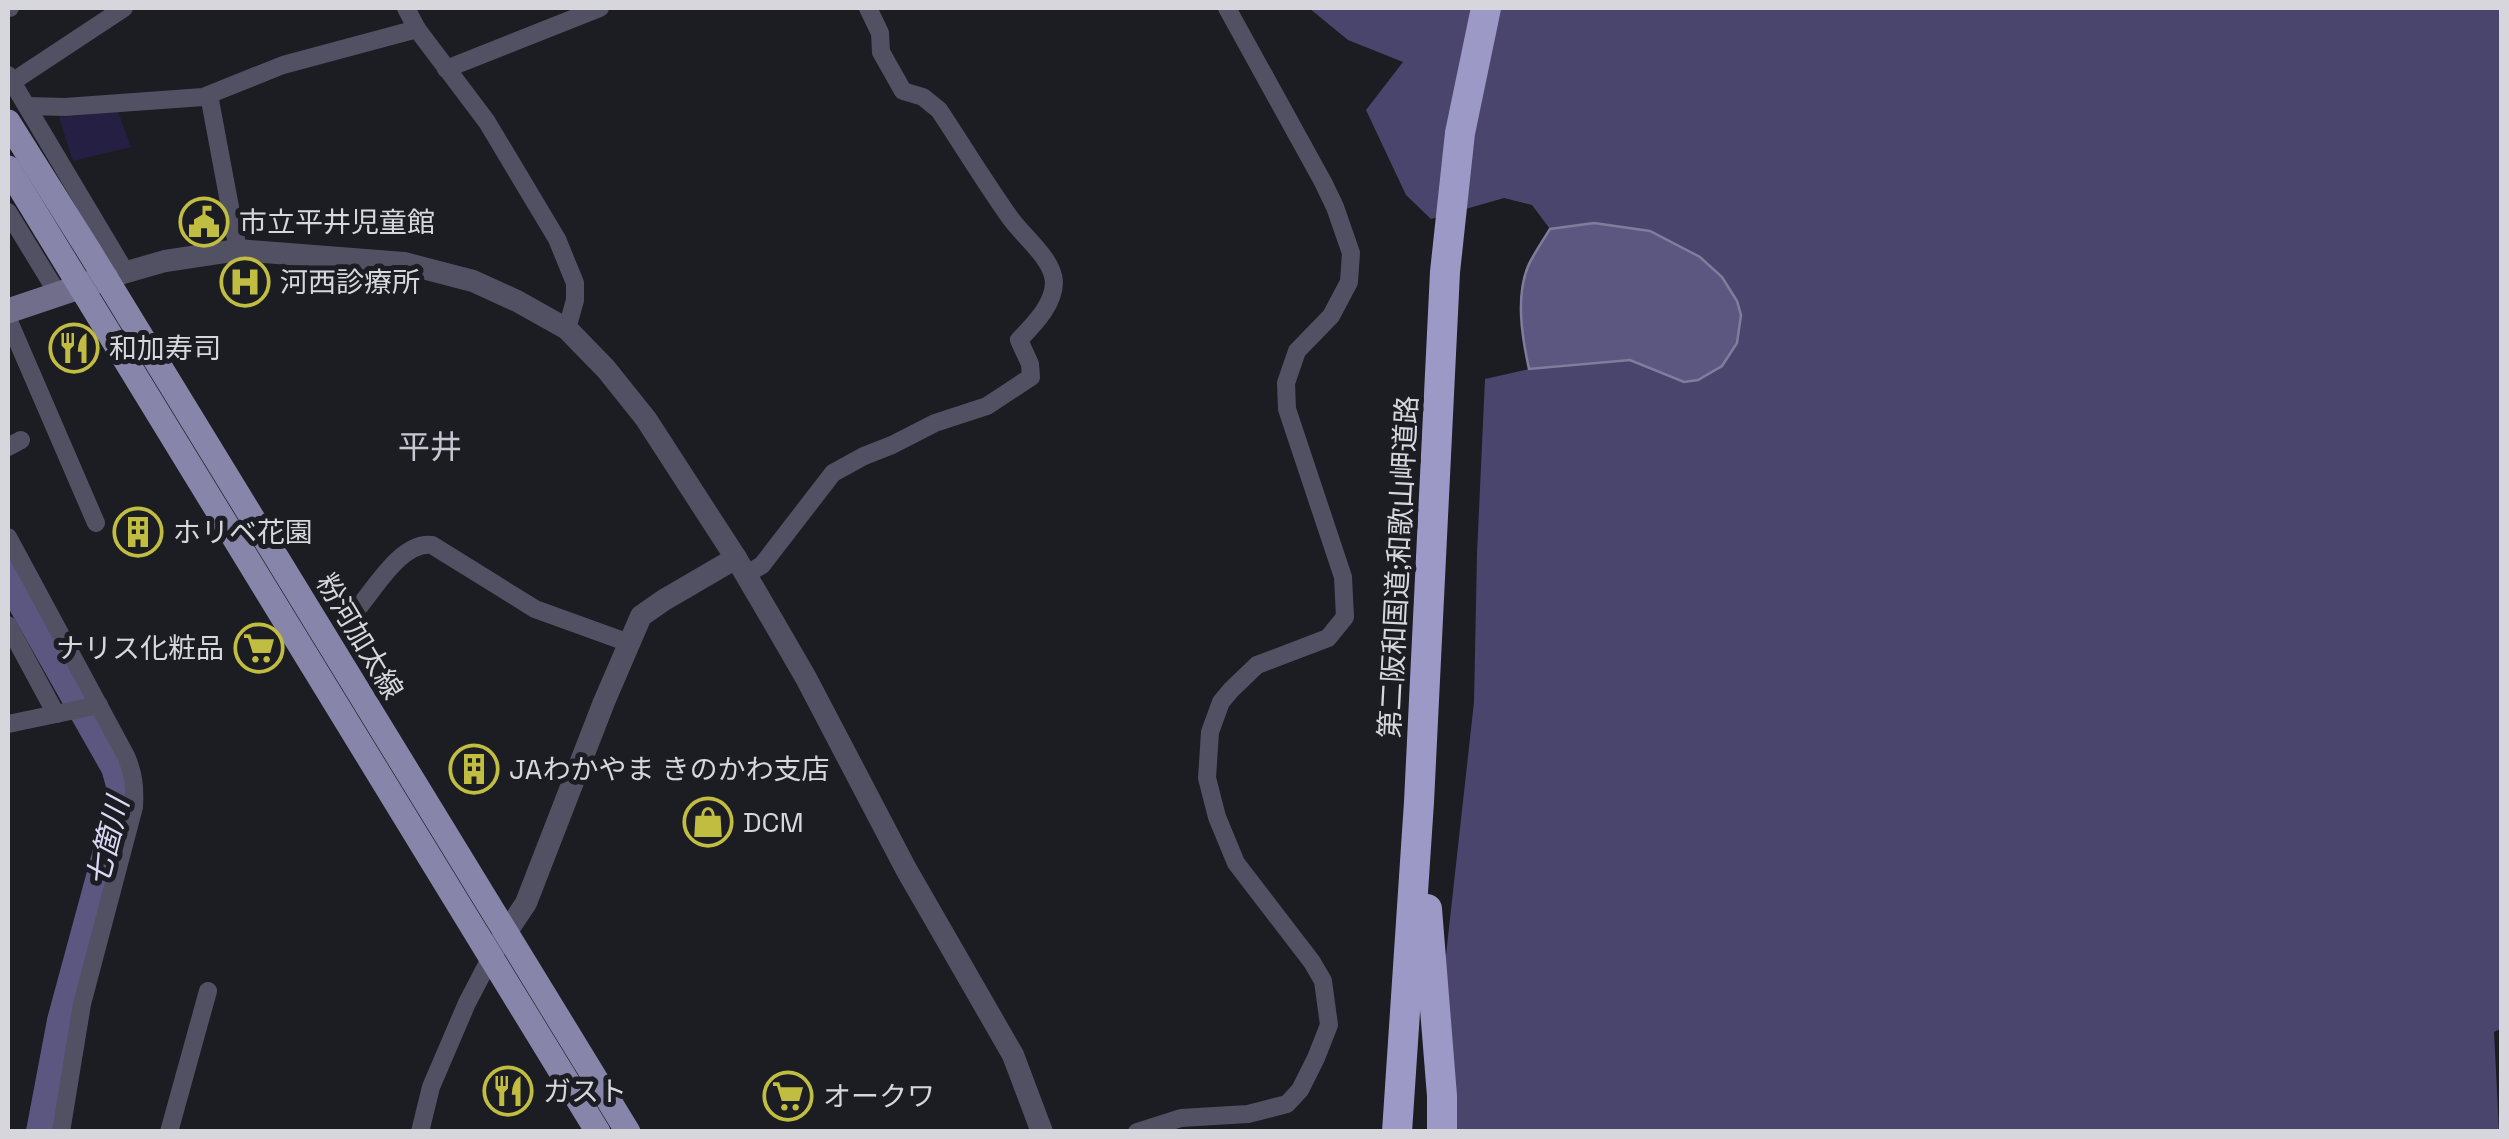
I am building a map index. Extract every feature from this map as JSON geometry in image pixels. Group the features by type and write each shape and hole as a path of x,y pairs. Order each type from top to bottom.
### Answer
{"highway":[{"name":"第二阪和国道;和歌山岬道路","path":"1397,1132 1419,802 1445,272 1460,133 1486,8"},
{"path":"1419,802 1442,1132"}],"main road":[{"name":"粉河加太線","path":"14,102 628,1132"},
{"name":"粉河加太線","path":"8,168 68,290 598,1132"},
{"path":"8,312 116,275"}],"street":[{"path":"14,102 124,8"},
{"path":"406,8 417,29 487,122 557,240 575,282 575,300 566,329"},
{"path":"446,68 600,8"},
{"path":"420,1132 431,1087 467,1003 526,903 641,616 664,600 741,566 762,565 833,473 935,424 987,406 1031,377 1030,364 1019,340 1040,318 1054,287 1053,274 940,110 923,97 903,91 882,52 880,33 868,8"},
{"path":"1137,1132 1182,1118 1248,1114 1288,1104 1300,1090 1329,1024 1323,981 1236,863 1217,818 1207,778 1210,732 1221,702 1231,690 1257,665 1328,638 1345,617 1343,577 1287,409 1286,383 1297,351 1332,316 1350,282 1351,253 1323,182 1227,8"},
{"path":"14,102 65,107 204,97 283,64 417,29"},
{"path":"209,94 238,250"},
{"path":"8,212 68,290"},
{"path":"116,275 165,261 238,250 404,263 473,281 566,329 606,369 646,420 741,566 1012,1055 1042,1132"},
{"path":"8,320 96,523"},
{"path":"8,537 95,706 122,749 135,788 134,807 82,1004 61,1132"},
{"path":"358,608 406,551 420,544 432,545 535,609 629,643"},
{"path":"8,626 64,713"},
{"path":"8,724 95,706"},
{"path":"169,1132 208,992"}],"shaded area":[{"path":"1309,8 2501,8 2502,1028 2494,1032 2499,1131 1435,1131 1441,1000 1474,702 1485,379 1529,369 1630,360 1683,382 1698,380 1722,366 1737,343 1736,301 1722,277 1700,257 1594,223 1550,229 1532,205 1504,198 1431,219 1406,195 1366,110 1403,62 1348,40"},
{"path":"118,112 131,147 73,161 59,117"},
{"path":"1594,223 1650,231 1700,257 1722,277 1741,315 1737,343 1722,366 1698,380 1684,382 1630,360 1529,369 1521,302 1529,264 1550,229"}],"waterway":[{"name":"七箇川","path":"8,575 117,767 122,785 121,807 63,1021 42,1132"}],"place":[{"name":"市立平井児童館","path":"204,222"},
{"name":"河西診療所","path":"245,282"},
{"name":"和加寿司","path":"74,348"},
{"name":"ホリベ花園","path":"138,532"},
{"name":"ナリス化粧品","path":"259,648"},
{"name":"JAわかやま きのかわ支店","path":"474,769"},
{"name":"DCM","path":"708,822"},
{"name":"ガスト","path":"508,1091"},
{"name":"オークワ","path":"788,1096"}],"district":[{"name":"平井","path":"430,447"}]}
